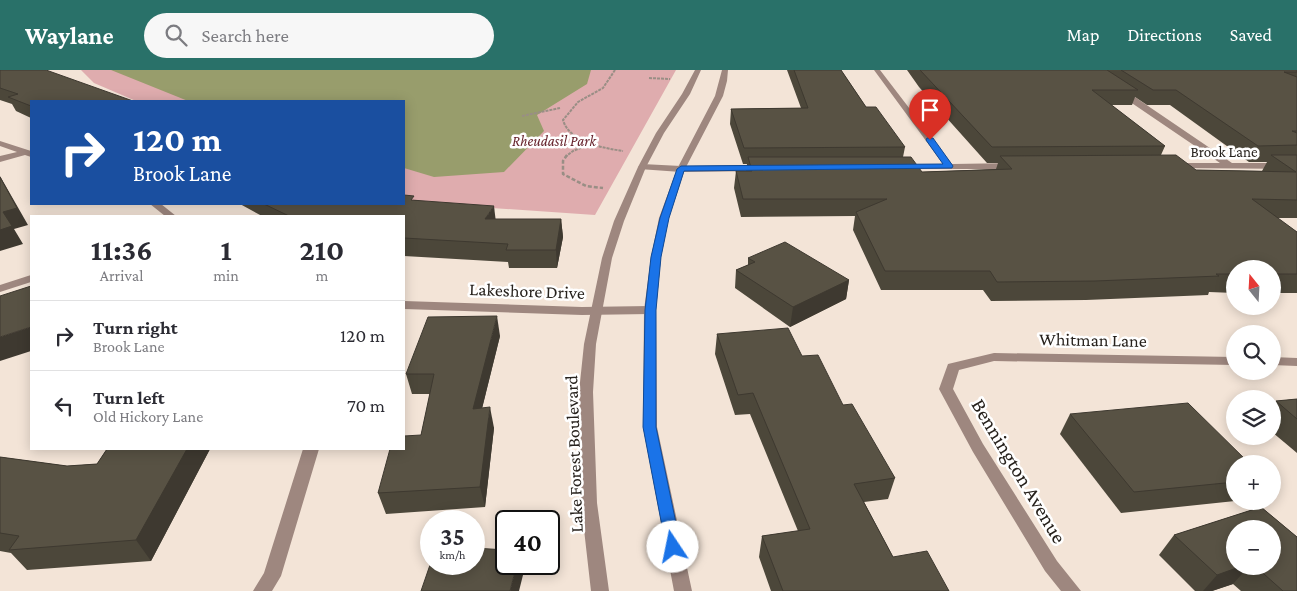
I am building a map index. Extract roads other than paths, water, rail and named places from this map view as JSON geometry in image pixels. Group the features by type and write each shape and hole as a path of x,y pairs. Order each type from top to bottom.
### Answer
{"street":[{"name":"Lake Forest Boulevard","path":"600,591 589,503 586,392 590,344 607,258 619,221 642,167 660,133 686,94 698,70"},
{"path":"683,591 650,427 650,310 656,257 664,218 681,169 719,96 725,70"},
{"path":"878,70 949,166"},
{"path":"1112,86 1230,166"},
{"path":"0,143 29,153"},
{"path":"0,159 29,153"},
{"path":"890,167 1027,166"},
{"name":"Brook Lane","path":"1162,166 1297,166"},
{"path":"642,167 681,169 770,168"},
{"path":"156,205 170,215"},
{"path":"0,289 30,278"},
{"name":"Lakeshore Drive","path":"405,305 650,310"},
{"name":"Whitman Lane","path":"952,367 994,357 1226,361"},
{"path":"1281,361 1297,362"},
{"name":"Bennington Avenue","path":"952,367 946,389 978,448 1051,566 1072,591"},
{"path":"262,591 272,576 311,450"}],"park label":[{"name":"Rheudasil Park","path":"554,141"}]}
